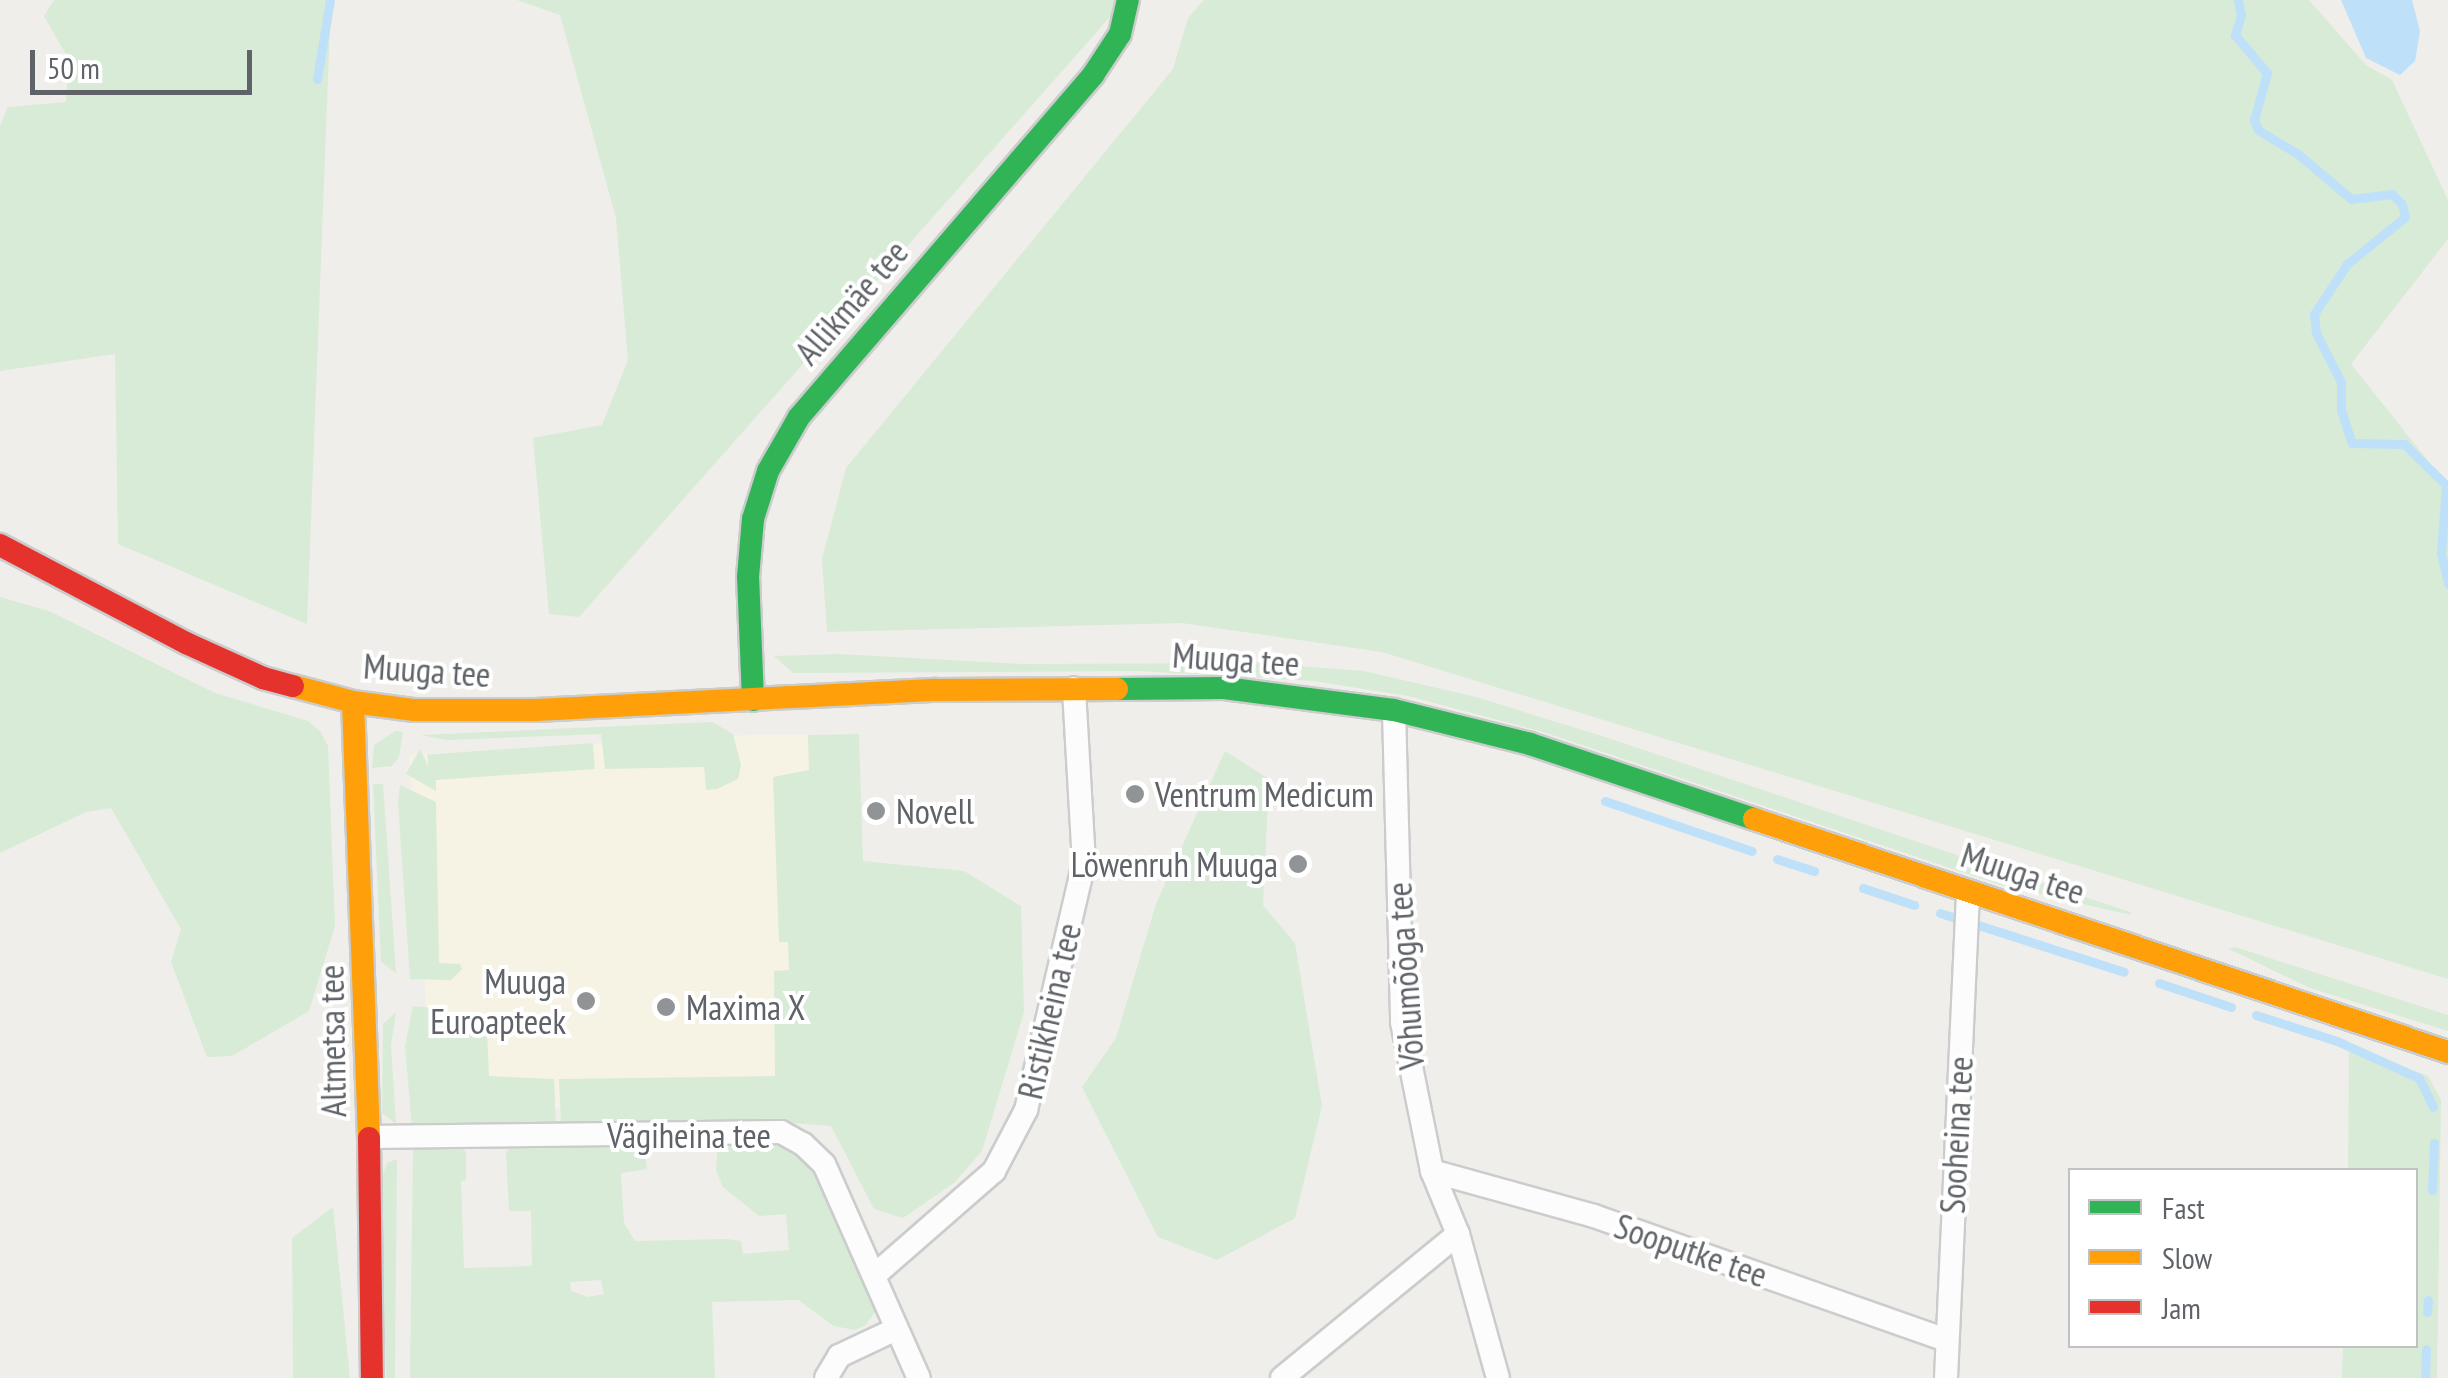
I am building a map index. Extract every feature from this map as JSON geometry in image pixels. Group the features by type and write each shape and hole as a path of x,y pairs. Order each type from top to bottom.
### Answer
{"main road":[{"name":"Allikmäe tee","path":"752,700 748,577 753,520 768,471 799,417 1093,75 1120,34 1128,0"},
{"name":"Muuga tee","path":"0,545 186,644 263,678 354,702 414,710 536,710 1074,688 1224,688 1394,710 1530,744 2448,1052"},
{"name":"Altmetsa tee","path":"354,702 369,1137 372,1378"}],"street":[{"name":"Ristikheina tee","path":"876,1274 994,1171 1026,1110 1084,863 1074,688"},
{"name":"Võhumõõga tee","path":"1394,710 1402,1022 1432,1170 1458,1234 1498,1378"},
{"name":"Sooheina tee","path":"1946,1378 1968,892"},
{"name":"Vägiheina tee","path":"369,1137 781,1132 803,1144 824,1164 919,1378"},
{"name":"Sooputke tee","path":"1432,1170 1594,1216 1947,1340"},
{"path":"1282,1378 1458,1234"},
{"path":"826,1378 840,1356 896,1329"}],"shaded area":[{"path":"748,735 808,735 820,1072 790,1105 490,1109 487,1033 426,1035 423,897 409,755"}],"green space":[{"path":"54,0 331,0 307,624 118,544 115,354 0,371 0,126 8,107 66,102 69,60 44,16"},
{"path":"517,0 1125,0 579,617 549,614 533,438 602,425 628,360 616,218 560,15"},
{"path":"1204,0 2309,0 2366,65 2392,80 2448,200 2448,239 2351,364 2448,486 2448,979 1382,652 1182,623 827,632 822,559 846,468 1173,69 1188,18"},
{"path":"0,597 49,611 215,693 308,721 320,731 328,746 335,926 309,1011 232,1056 207,1057 171,962 181,929 111,808 86,812 0,853"},
{"path":"839,654 1023,664 1255,663 1364,671 1476,697 1605,737 2007,872 2010,879 2007,887 1543,732 1408,696 1314,681 1138,671 793,673 774,656"},
{"path":"712,722 733,734 741,765 738,779 706,790 704,767 605,769 601,734 447,740 421,735"},
{"path":"395,731 403,732 399,757 392,766 372,768 374,745"},
{"path":"859,734 863,861 964,871 1021,906 1024,1012 982,1151 954,1183 903,1218 874,1209 831,1126 767,1121 561,1124 559,1079 775,1076 774,971 789,970 788,942 779,942 773,777 809,770 808,735"},
{"path":"593,743 595,769 429,781 427,755"},
{"path":"420,749 436,782 436,791 406,774"},
{"path":"1225,751 1269,779 1263,905 1295,943 1322,1106 1295,1218 1217,1260 1158,1237 1082,1087 1116,1038 1156,904"},
{"path":"373,784 383,784 396,973 381,962"},
{"path":"400,785 436,802 439,963 460,964 462,969 451,980 410,979"},
{"path":"2027,878 2130,912 2131,915 2018,889"},
{"path":"2235,947 2448,1015 2448,1031 2310,988 2229,949"},
{"path":"413,1006 433,1008 433,1035 487,1032 489,1076 554,1079 556,1125 412,1127 405,1046"},
{"path":"396,1012 391,1045 396,1124 382,1113 383,1024"},
{"path":"2349,1045 2428,1076 2441,1100 2437,1378 2342,1378 2343,1348 2418,1348 2418,1168 2348,1168"},
{"path":"718,1139 788,1143 819,1172 874,1294 875,1312 866,1325 855,1330 834,1326 798,1300 712,1302 715,1378 410,1378 413,1149 463,1147 466,1153 466,1180 461,1181 464,1268 532,1266 531,1211 509,1211 506,1153 511,1145 644,1142 647,1169 621,1173 624,1223 635,1241 727,1239 741,1241 743,1254 789,1250 786,1214 759,1216 723,1187 716,1170","holes":["601,1280 604,1294 588,1297 571,1291 570,1282"]},
{"path":"397,1159 395,1378 386,1378 381,1180 387,1163"},
{"path":"333,1207 350,1378 293,1378 292,1238"}],"water":[{"path":"2341,0 2412,0 2420,31 2415,61 2400,75 2366,58"}],"waterway":[{"path":"317,79 330,0"},
{"path":"2238,0 2241,15 2235,35 2267,73 2254,120 2258,130 2298,154 2351,199 2392,194 2402,204 2405,217 2347,264 2314,314 2316,333 2341,382 2341,410 2352,443 2404,444 2446,485 2441,553 2448,584"},
{"path":"1605,801 1752,851"},
{"path":"1777,859 1814,871"},
{"path":"1863,888 1914,905"},
{"path":"1940,913 1953,917"},
{"path":"1978,925 2124,972"},
{"path":"2159,983 2231,1007"},
{"path":"2256,1015 2337,1041 2419,1078 2433,1107"},
{"path":"2432,1190 2434,1143"},
{"path":"2427,1312 2428,1300"},
{"path":"2425,1378 2426,1349"}],"traffic: fast":[{"path":"753,700 748,577 753,519 768,471 799,417 1093,75 1120,34 1128,0"},
{"path":"1117,689 1224,688 1394,710 1530,744 1754,819"}],"traffic: slow":[{"path":"293,686 353,702 414,710 536,710 937,690 1117,689"},
{"path":"353,702 369,1138"},
{"path":"1754,819 2448,1052"}],"traffic: jam":[{"path":"0,545 186,643 263,678 293,686"},
{"path":"369,1138 372,1378"}],"place":[{"name":"Ventrum Medicum","path":"1135,794"},
{"name":"Novell","path":"876,811"},
{"name":"Löwenruh Muuga","path":"1298,864"},
{"name":"Muuga Euroapteek","path":"586,1001"},
{"name":"Maxima X","path":"666,1007"}]}
